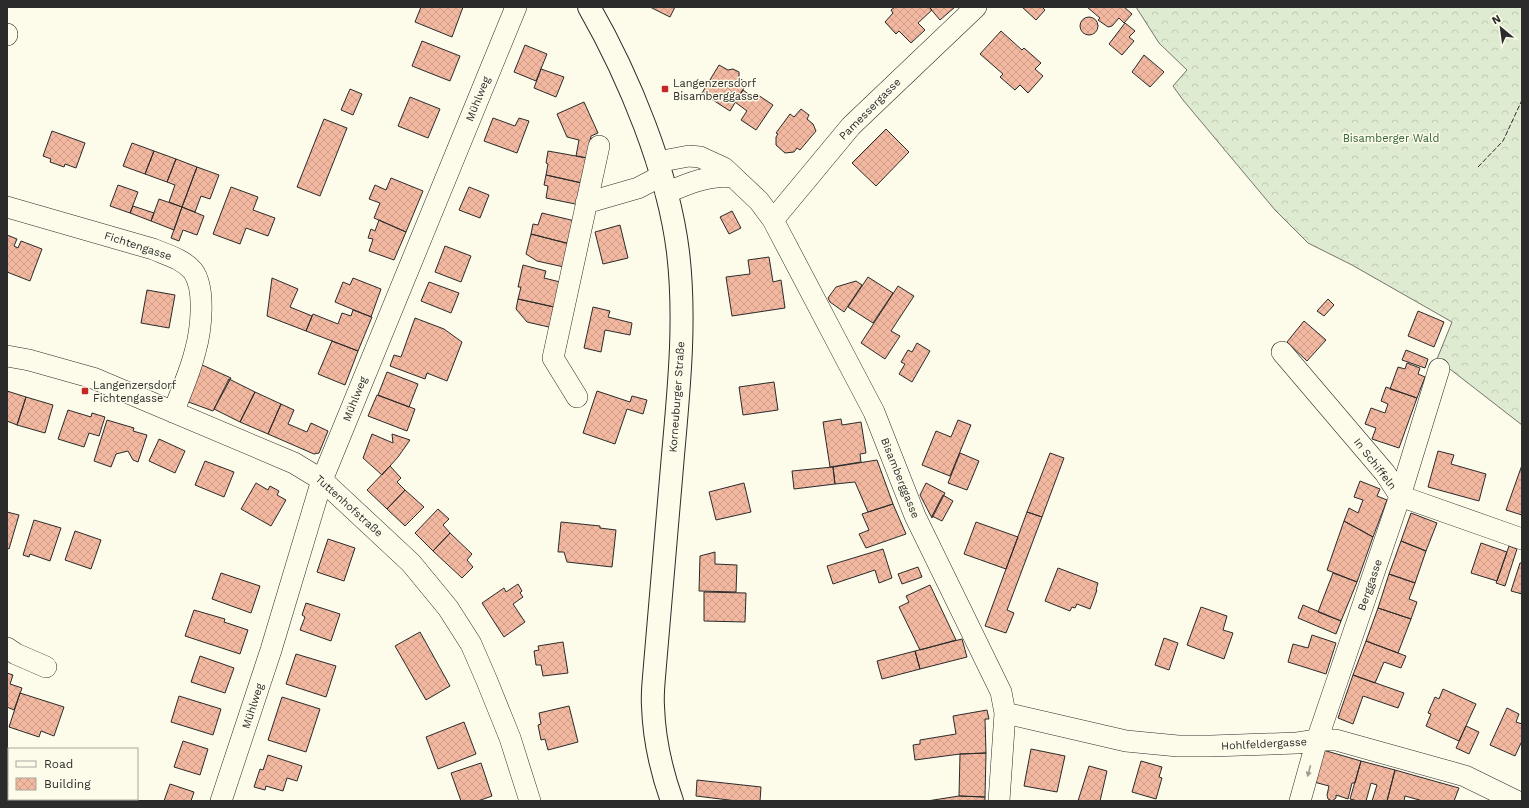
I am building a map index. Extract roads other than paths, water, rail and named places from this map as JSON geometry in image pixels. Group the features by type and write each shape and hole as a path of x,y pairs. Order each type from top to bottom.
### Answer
{"main road":[{"name":"Korneuburger Straße","path":"589,7 625,78 644,125 674,224 678,251 681,280 681,325 677,417 655,658 653,704 660,763 672,801"}],"street":[{"name":"Mühlweg","path":"221,801 271,650 322,480 516,7"},
{"name":"Pamessergasse","path":"773,220 852,126 976,7"},
{"path":"577,397 553,358 599,146"},
{"name":"Bisamberggasse","path":"661,177 690,156 700,157 724,168 759,201 773,220 874,412 915,516 1001,692 1006,713 999,801"},
{"path":"586,203 638,188 661,177 733,177"},
{"name":"Fichtengasse","path":"7,207 153,249 172,256 184,263 192,271 199,283 202,298 198,333 195,352 173,412"},
{"name":"In Schiffeln","path":"1282,352 1385,473 1400,496 1522,539"},
{"name":"Tuttenhofstraße","path":"7,356 29,360 86,376 294,463 322,480 411,563 448,608 471,644 510,738 530,801"},
{"name":"Berggasse","path":"1300,801 1317,740 1400,496 1440,369"},
{"path":"7,648 16,654 46,667"},
{"name":"Hohlfeldergasse","path":"1006,713 1126,741 1178,746 1297,743 1317,740 1336,740 1465,776 1516,801"}],"place":[{"name":"Langenzersdorf Bisamberggasse","path":"665,89"},
{"name":"Langenzersdorf Fichtengasse","path":"85,391"}],"park label":[{"name":"Bisamberger Wald","path":"1391,138"}]}
